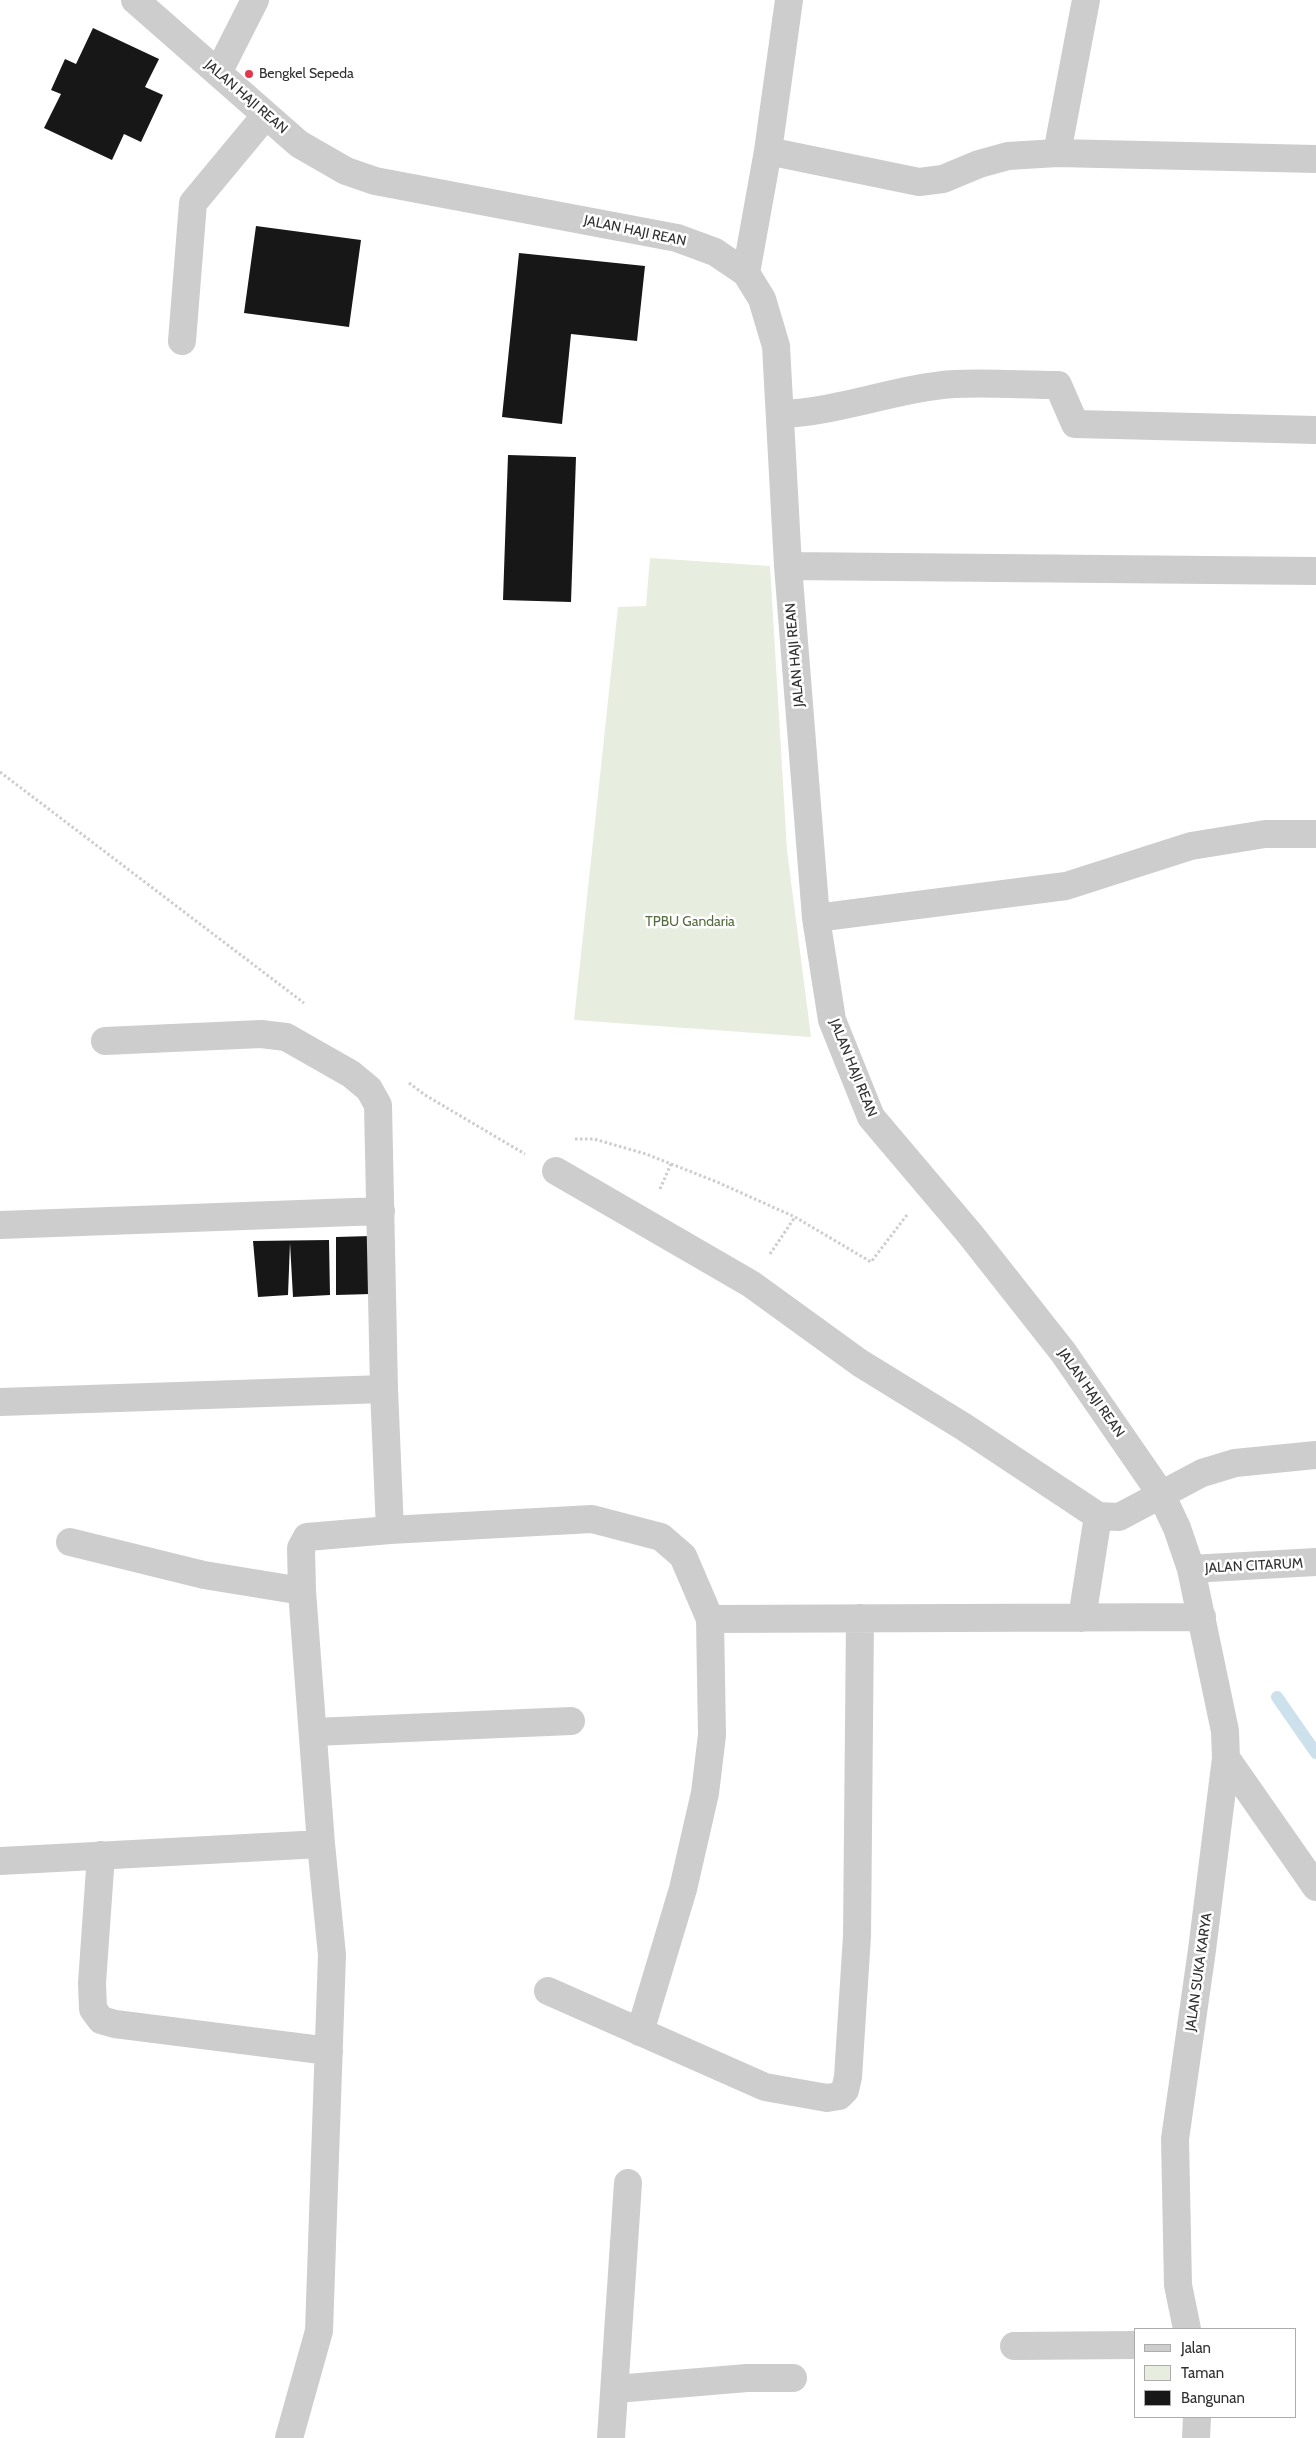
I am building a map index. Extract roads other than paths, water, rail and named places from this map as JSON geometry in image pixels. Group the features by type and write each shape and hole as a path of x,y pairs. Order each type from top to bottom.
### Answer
{"street":[{"name":"JALAN HAJI REAN","path":"135,0 299,144 346,171 375,181 677,238 715,252 746,273 762,299 776,346 800,413 788,566 816,918 832,1020 871,1117 929,1188 970,1234 1063,1352 1161,1494 1177,1528 1191,1569 1202,1617"},
{"path":"218,73 255,0"},
{"path":"746,273 768,151 789,0"},
{"path":"1057,153 1086,0"},
{"path":"182,341 193,203 266,115"},
{"path":"768,151 920,182 943,180 979,164 1008,156 1057,153 1316,159"},
{"path":"800,413 954,384 1058,385 1075,424 1316,430"},
{"path":"788,566 1316,571"},
{"path":"816,918 1066,886 1191,846 1265,834 1316,834"},
{"path":"105,1041 260,1034 286,1037 351,1074 369,1089 378,1105 384,1389 390,1530"},
{"path":"556,1171 751,1284 860,1363 964,1426 1098,1516 1120,1517 1202,1473 1234,1463 1316,1455"},
{"path":"0,1225 380,1210"},
{"path":"0,1402 384,1389"},
{"path":"1082,1618 1098,1516"},
{"path":"290,2438 320,2331 332,1955 321,1844 302,1591 300,1548 307,1537 390,1530 592,1519 660,1537 683,1556 710,1619 712,1735 705,1793 683,1889 640,2032"},
{"path":"70,1542 204,1575 302,1591"},
{"name":"JALAN CITARUM","path":"1191,1569 1316,1562"},
{"path":"710,1619 1202,1617"},
{"name":"JALAN SUKA KARYA","path":"1187,2328 1178,2285 1175,2230 1175,2139 1202,1950 1226,1758 1225,1731 1202,1617"},
{"path":"548,1991 765,2087 827,2098 840,2096 845,2090 857,1936 860,1618"},
{"path":"314,1732 571,1721"},
{"path":"1226,1758 1316,1887"},
{"path":"0,1861 321,1844"},
{"path":"101,1855 92,1984 94,2009 100,2020 115,2024 329,2052"},
{"path":"611,2438 616,2389 628,2183"},
{"path":"1014,2346 1134,2345"},
{"path":"616,2389 747,2378 793,2378"},
{"path":"1196,2438 1197,2418"}],"waterway":[{"path":"1277,1697 1316,1753"}],"place":[{"name":"Bengkel Sepeda","path":"249,74"}],"park label":[{"name":"TPBU Gandaria","path":"690,922"}]}
